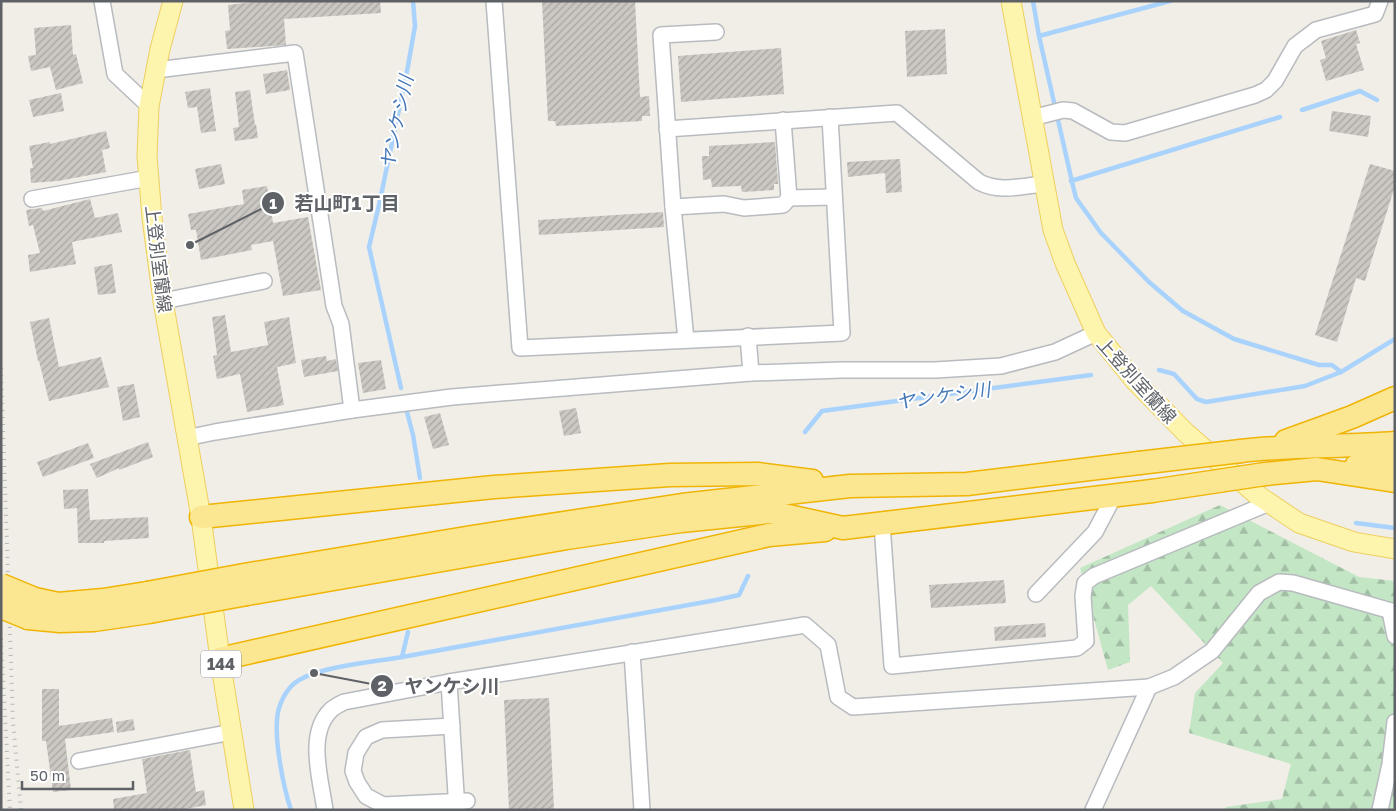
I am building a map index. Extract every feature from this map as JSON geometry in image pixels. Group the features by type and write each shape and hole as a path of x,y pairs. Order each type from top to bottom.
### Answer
{"highway":[{"path":"1269,448 1352,417 1395,398"},
{"path":"1,585 32,609 60,621 94,620 148,602 472,537 682,505 850,486 967,484 1269,448 1333,447 1395,443"},
{"path":"220,659 769,535 882,524 1114,496 1265,474 1395,463"},
{"path":"1317,469 1395,481"},
{"path":"201,517 494,486 670,475 758,474 850,486"},
{"path":"245,584 681,522 770,512 843,528"},
{"path":"1,607 32,609"}],"main road":[{"name":"上登別室蘭線","path":"173,1 160,49 149,106 147,156 152,218 164,301 201,517"},
{"name":"上登別室蘭線","path":"1011,1 1048,114 1044,184 1053,230 1096,333 1134,381 1186,433 1256,494 1299,523 1354,542 1395,549"},
{"name":"144","path":"201,517 220,659 244,810"}],"street":[{"path":"102,1 115,74 149,106"},
{"path":"494,1 520,348 842,333 830,117"},
{"path":"1048,114 1073,111 1082,114 1100,128 1126,134 1256,96 1266,90 1275,80 1296,46 1316,30 1375,14 1380,1"},
{"path":"686,340 673,206 661,35 716,32"},
{"path":"156,70 295,53 334,306 341,324 352,410"},
{"path":"667,129 897,112 979,182 989,188 1001,189 1044,184"},
{"path":"782,120 789,198"},
{"path":"32,198 149,178"},
{"path":"673,206 724,204 744,208 782,205 789,198 834,197"},
{"path":"164,301 264,281"},
{"path":"186,438 352,410 452,396 751,373 842,370 935,370 1000,366 1055,352 1096,333"},
{"path":"748,336 751,373"},
{"path":"1036,594 1095,532 1114,496"},
{"path":"882,524 892,666 1077,648 1086,641 1083,596 1085,583 1094,576 1269,503"},
{"path":"325,810 316,744 321,725 331,710 344,702 449,682 632,652 806,625 828,644 838,697 853,707 1149,687 1174,677 1212,651 1259,593 1279,582 1293,583 1392,612 1395,636"},
{"path":"632,652 642,810"},
{"path":"449,682 460,804 383,804 366,796 357,782 353,771 356,753 366,737 382,730 452,726"},
{"path":"1093,810 1149,687"},
{"path":"1380,810 1390,764 1395,722"},
{"path":"79,761 232,732"}],"green space":[{"path":"1220,505 1359,577 1395,581 1395,810 1225,810 1226,807 1282,799 1291,764 1189,733 1195,693 1223,663 1151,586 1128,605 1130,662 1108,670 1080,568"}],"building":[{"path":"263,1 380,1 381,13 284,19 286,45 227,49 225,31 230,30 228,5"},
{"path":"542,1 635,1 640,97 649,96 650,116 642,116 642,121 556,126 555,121 548,121"},
{"path":"71,25 73,55 76,54 83,83 56,90 50,67 31,71 28,56 36,55 34,28"},
{"path":"945,29 947,74 907,77 905,31"},
{"path":"1356,30 1360,43 1356,44 1364,70 1326,81 1320,60 1326,58 1321,41"},
{"path":"781,48 784,94 681,102 678,56"},
{"path":"287,70 290,90 266,94 263,74"},
{"path":"210,88 216,131 201,133 197,107 188,108 185,92"},
{"path":"250,90 258,138 235,141 233,128 239,127 235,92"},
{"path":"61,93 64,111 33,117 29,100"},
{"path":"1332,111 1371,116 1368,137 1329,131"},
{"path":"106,131 110,148 102,150 106,172 58,181 31,183 30,168 33,168 29,146 50,142 50,144"},
{"path":"775,142 778,184 774,184 774,190 742,192 741,186 712,187 711,179 703,180 702,156 709,156 709,146"},
{"path":"900,159 902,192 886,193 885,173 848,177 847,162"},
{"path":"221,164 225,184 199,189 195,169"},
{"path":"1370,164 1395,171 1395,186 1365,281 1356,278 1337,342 1315,335"},
{"path":"267,186 273,223 308,217 321,290 283,296 273,241 251,245 252,250 201,260 196,230 191,230 188,214 244,204 242,190"},
{"path":"90,199 95,218 118,213 122,232 72,242 76,264 30,272 28,255 40,253 33,225 29,226 26,210 42,208 43,211"},
{"path":"663,212 664,227 539,235 538,220"},
{"path":"112,264 116,293 98,295 94,267"},
{"path":"225,315 231,352 268,345 264,322 289,317 296,363 277,367 284,405 247,412 240,374 217,379 213,356 217,355 212,317"},
{"path":"49,318 59,367 101,357 109,387 49,401 30,322"},
{"path":"326,356 327,361 336,359 338,371 304,377 301,360"},
{"path":"381,360 386,389 363,393 358,363"},
{"path":"134,384 140,417 123,421 117,387"},
{"path":"576,408 581,433 564,436 559,411"},
{"path":"440,413 449,445 433,449 424,417"},
{"path":"148,442 153,457 119,470 119,468 97,478 90,464"},
{"path":"88,443 94,458 43,477 37,462"},
{"path":"88,489 90,520 148,517 149,538 104,541 104,543 78,543 77,508 64,509 63,490"},
{"path":"1004,580 1006,603 931,608 929,585"},
{"path":"1045,623 1046,637 995,641 994,627"},
{"path":"42,689 59,689 59,726 112,718 114,732 65,739 71,790 53,792 46,741 42,741"},
{"path":"549,698 554,810 509,810 504,700"},
{"path":"133,719 135,730 117,733 116,722"},
{"path":"190,750 196,792 204,790 206,805 181,810 114,810 113,799 147,793 142,759"}],"waterway":[{"name":"ヤンケシ川","path":"401,388 369,247 408,66 415,26 413,1"},
{"path":"1033,1 1039,36 1076,198 1101,233 1149,282 1183,311 1234,339 1319,365 1332,365 1341,372"},
{"path":"1039,36 1170,1"},
{"path":"1302,110 1360,91 1377,100"},
{"path":"1071,181 1280,117"},
{"path":"1159,370 1174,374 1197,399 1206,402 1305,386 1341,372 1395,339"},
{"name":"ヤンケシ川","path":"805,432 822,411 1091,375"},
{"name":"ヤンケシ川","path":"407,412 420,478"},
{"name":"ヤンケシ川","path":"1356,523 1395,528"},
{"name":"ヤンケシ川","path":"402,657 739,595 748,576"},
{"name":"ヤンケシ川","path":"291,810 282,774 277,731 279,708 287,691 301,679 323,671 402,657 408,632"}],"railway":[{"path":"1,368 13,722 21,810"},
{"path":"1,639 10,810"}],"place":[{"name":"若山町1丁目","path":"190,245"},
{"name":"ヤンケシ川","path":"314,673"}]}
